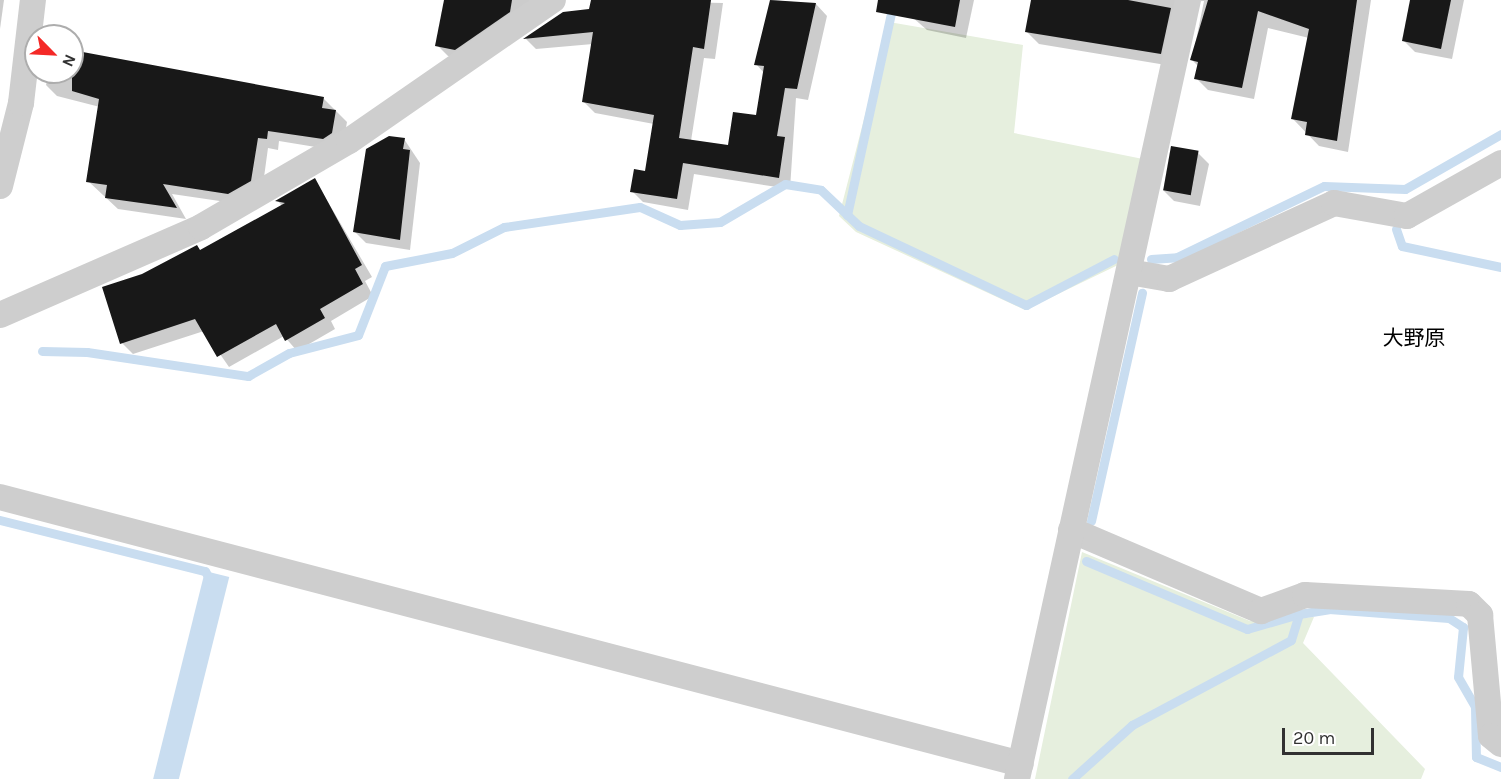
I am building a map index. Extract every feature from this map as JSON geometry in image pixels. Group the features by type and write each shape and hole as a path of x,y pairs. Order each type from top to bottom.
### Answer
{"street":[{"path":"0,186 21,103 33,0"},
{"path":"0,315 201,227 349,141 553,0"},
{"path":"0,497 1019,771 1188,0"},
{"path":"1129,273 1169,279 1334,203 1407,216 1501,163"},
{"path":"1071,530 1261,611 1305,595 1469,603 1480,615 1491,736 1501,744"}],"green space":[{"path":"889,22 1023,45 1014,133 1143,159 1118,265 1025,310 856,232 839,216"},
{"path":"1082,552 1250,621 1314,617 1303,643 1425,769 1421,779 1035,779"}],"water":[{"path":"205,571 229,577 179,779 153,779"}],"building":[{"path":"444,0 512,0 510,12 455,50 435,46"},
{"path":"591,0 711,0 704,49 693,47 679,138 728,145 733,112 756,115 764,66 754,65 770,0 816,3 797,89 785,88 777,136 785,137 779,178 683,163 677,199 630,192 634,169 645,171 654,115 582,102 593,32 523,39 563,12 589,9"},
{"path":"878,0 960,0 955,27 876,12"},
{"path":"1031,0 1128,0 1171,8 1161,54 1025,32"},
{"path":"1208,0 1357,0 1337,141 1305,135 1307,122 1291,119 1309,29 1258,11 1242,88 1194,79 1198,62 1190,60"},
{"path":"1410,0 1451,0 1441,49 1402,41"},
{"path":"84,52 324,97 322,108 336,110 332,133 323,139 268,131 267,139 258,138 251,181 228,194 163,184 177,208 105,198 107,185 86,182 99,99 72,91 72,84 84,84"},
{"path":"389,136 405,138 403,149 410,150 400,240 353,232 366,149"},
{"path":"1171,146 1199,151 1191,195 1163,190"},
{"path":"315,178 362,265 355,269 363,284 320,309 325,318 285,341 276,324 217,357 195,319 120,344 102,287 142,274 197,245 200,250 285,203 275,201"}],"waterway":[{"path":"847,215 894,0"},
{"path":"1151,259 1177,257 1324,186 1405,189 1501,134"},
{"path":"42,351 87,352 248,376 289,353 358,335 385,266 452,253 504,227 640,207 680,225 720,222 785,184 821,190 859,226 1026,305 1114,259"},
{"path":"1396,229 1402,246 1501,267"},
{"path":"1091,521 1142,293"},
{"path":"0,520 205,571 210,580"},
{"path":"1086,561 1247,629 1299,614"},
{"path":"1072,779 1132,725 1291,640 1299,614 1329,609 1449,618 1463,627 1458,677 1475,707 1476,757 1501,767"}],"district":[{"name":"大野原","path":"1414,338"}]}
